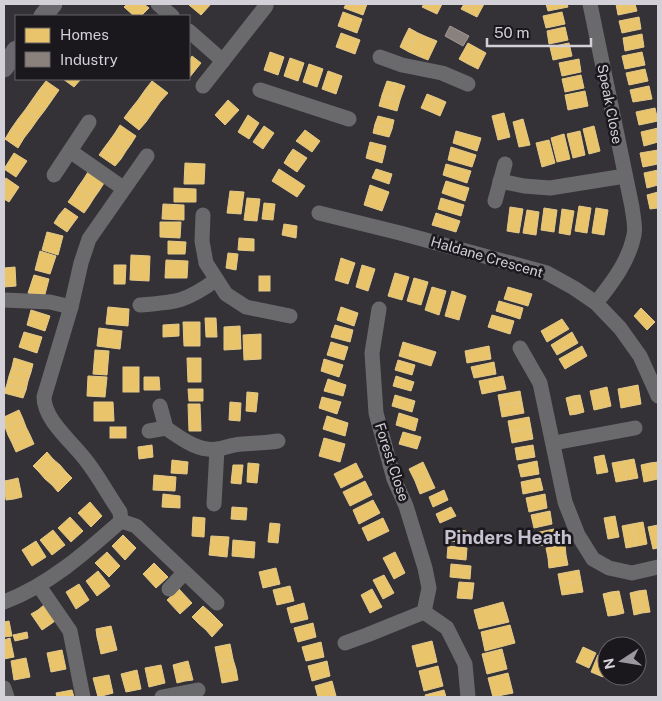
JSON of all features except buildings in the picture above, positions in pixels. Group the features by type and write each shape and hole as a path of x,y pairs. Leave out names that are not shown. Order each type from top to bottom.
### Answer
{"main road":[{"path":"44,15 53,4"},
{"path":"4,68 15,52"}],"street":[{"path":"158,4 171,15"},
{"name":"Speak Close","path":"590,4 632,208 634,234 626,260 614,281 596,304"},
{"path":"202,86 266,6"},
{"path":"190,32 223,61"},
{"path":"380,57 402,65 442,73 468,84"},
{"path":"260,90 349,119"},
{"path":"54,175 89,122"},
{"path":"70,151 124,188"},
{"path":"121,521 120,512 90,465 76,447 59,431 44,405 44,397 72,307 81,263 89,239 147,156"},
{"path":"495,201 505,164"},
{"path":"500,181 524,186 550,188 625,176"},
{"name":"Haldane Crescent","path":"319,213 547,273 574,288 596,304 620,328 640,356 658,396"},
{"path":"203,214 202,241 206,263 226,294 246,307 290,316"},
{"path":"140,305 174,302 194,295 216,280"},
{"path":"4,300 50,302 72,307"},
{"name":"Forest Close","path":"382,318 372,354 376,412 394,479 406,506 425,568 429,588 424,612"},
{"path":"520,348 540,383 565,502 578,535 593,559 609,568 632,573 658,568"},
{"path":"160,406 166,428 188,443 204,449 278,441"},
{"path":"149,431 166,428"},
{"path":"554,443 635,428"},
{"path":"214,504 208,485 217,449"},
{"path":"121,521 136,526 217,603"},
{"path":"4,602 39,586 76,560 121,521"},
{"path":"169,589 184,573"},
{"path":"39,586 70,631 84,697"},
{"path":"345,643 424,612 447,628 465,664 468,697"},
{"path":"4,688 7,697"},
{"path":"162,697 198,690"}],"district":[{"name":"Pinders Heath","path":"508,537"}]}
